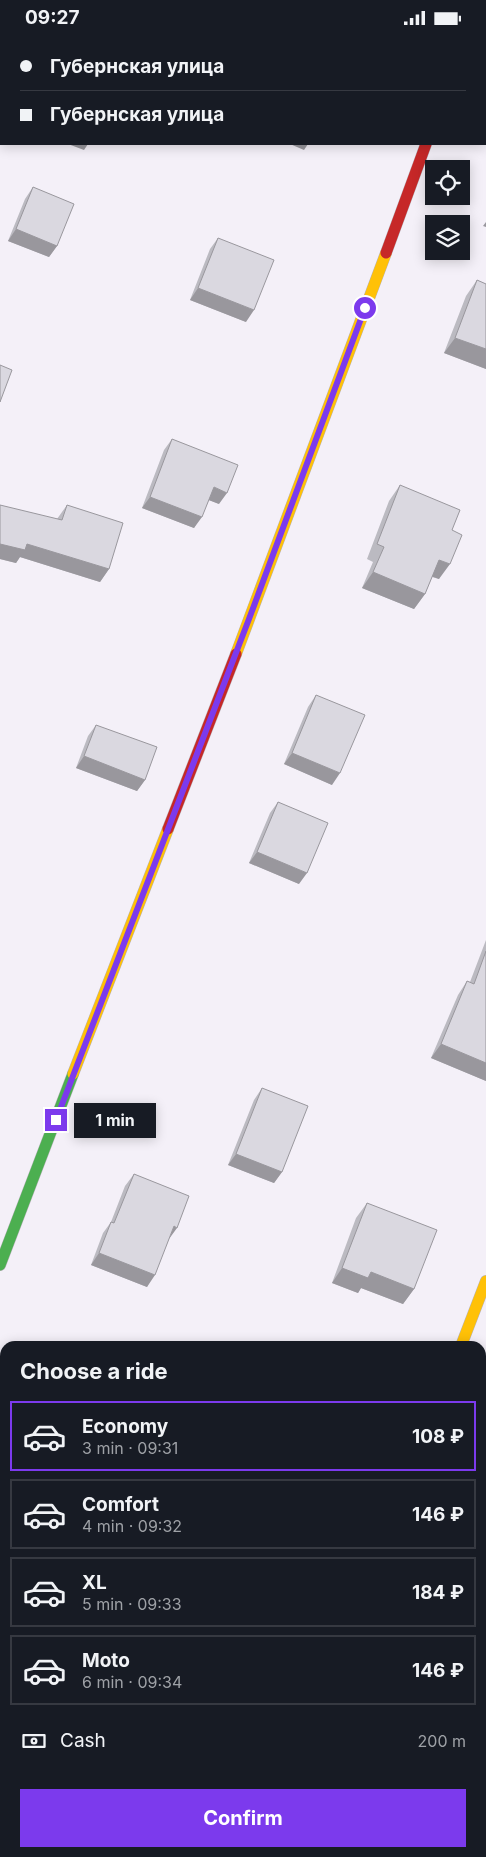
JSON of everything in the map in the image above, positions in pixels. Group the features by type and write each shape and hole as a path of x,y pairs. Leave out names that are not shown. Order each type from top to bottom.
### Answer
{"street":[{"path":"0,1265 249,619 426,145"},
{"path":"463,1341 486,1281"}],"building":[{"path":"33,187 74,204 57,246 16,229"},
{"path":"218,238 274,260 254,310 198,288"},
{"path":"477,280 486,284 486,349 455,338"},
{"path":"0,365 12,370 0,402"},
{"path":"172,439 238,465 227,493 214,487 202,517 150,497"},
{"path":"400,485 460,510 452,530 462,535 450,564 439,560 425,594 373,572 384,547 377,544"},
{"path":"0,505 62,520 67,505 123,523 109,569 27,544 25,550 0,544"},
{"path":"316,695 365,715 340,773 292,753"},
{"path":"96,725 157,747 145,780 84,756"},
{"path":"278,802 328,823 307,873 257,852"},
{"path":"486,951 486,1063 441,1044 467,981 474,984"},
{"path":"262,1088 308,1106 282,1172 236,1154"},
{"path":"134,1174 189,1196 177,1228 174,1226 155,1275 99,1253 111,1222 114,1223"},
{"path":"367,1203 437,1230 414,1289 371,1272 368,1278 342,1268"}],"traffic: fast":[{"path":"0,1265 73,1074"}],"traffic: slow":[{"path":"236,654 386,253"},
{"path":"73,1074 168,829"},
{"path":"463,1341 486,1281"}],"traffic: jam":[{"path":"386,253 426,145"},
{"path":"168,829 236,654"}],"route":[{"path":"56,1120 249,619 365,308"}]}
